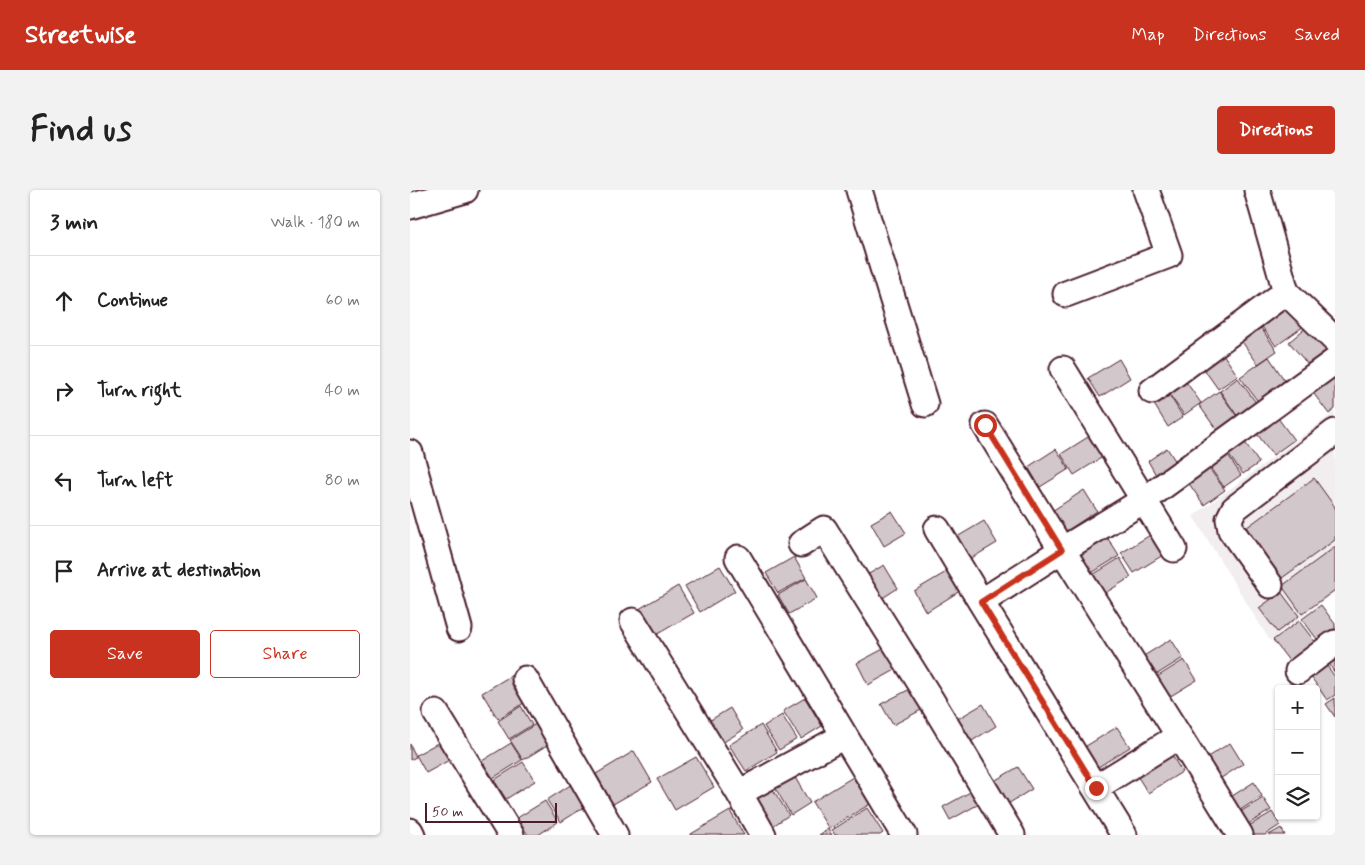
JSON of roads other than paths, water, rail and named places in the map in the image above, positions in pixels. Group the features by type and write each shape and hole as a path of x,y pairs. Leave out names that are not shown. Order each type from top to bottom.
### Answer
{"street":[{"path":"859,190 926,404"},
{"path":"1066,294 1169,255 1146,190"},
{"path":"1257,190 1286,292 1335,340"},
{"path":"410,206 461,191"},
{"path":"1152,391 1286,292"},
{"path":"981,602 1144,500 1335,361"},
{"path":"1064,369 1174,549"},
{"path":"985,425 1240,835"},
{"path":"1270,585 1231,530 1229,520 1234,509 1335,432"},
{"path":"410,454 459,628"},
{"path":"801,544 824,529 931,700 1012,835"},
{"path":"937,529 1124,835"},
{"path":"738,558 904,835"},
{"path":"633,621 763,835"},
{"path":"1298,671 1335,643"},
{"path":"525,678 615,835"},
{"path":"436,714 511,835"},
{"path":"739,793 844,736"},
{"path":"1096,788 1179,736"}]}
